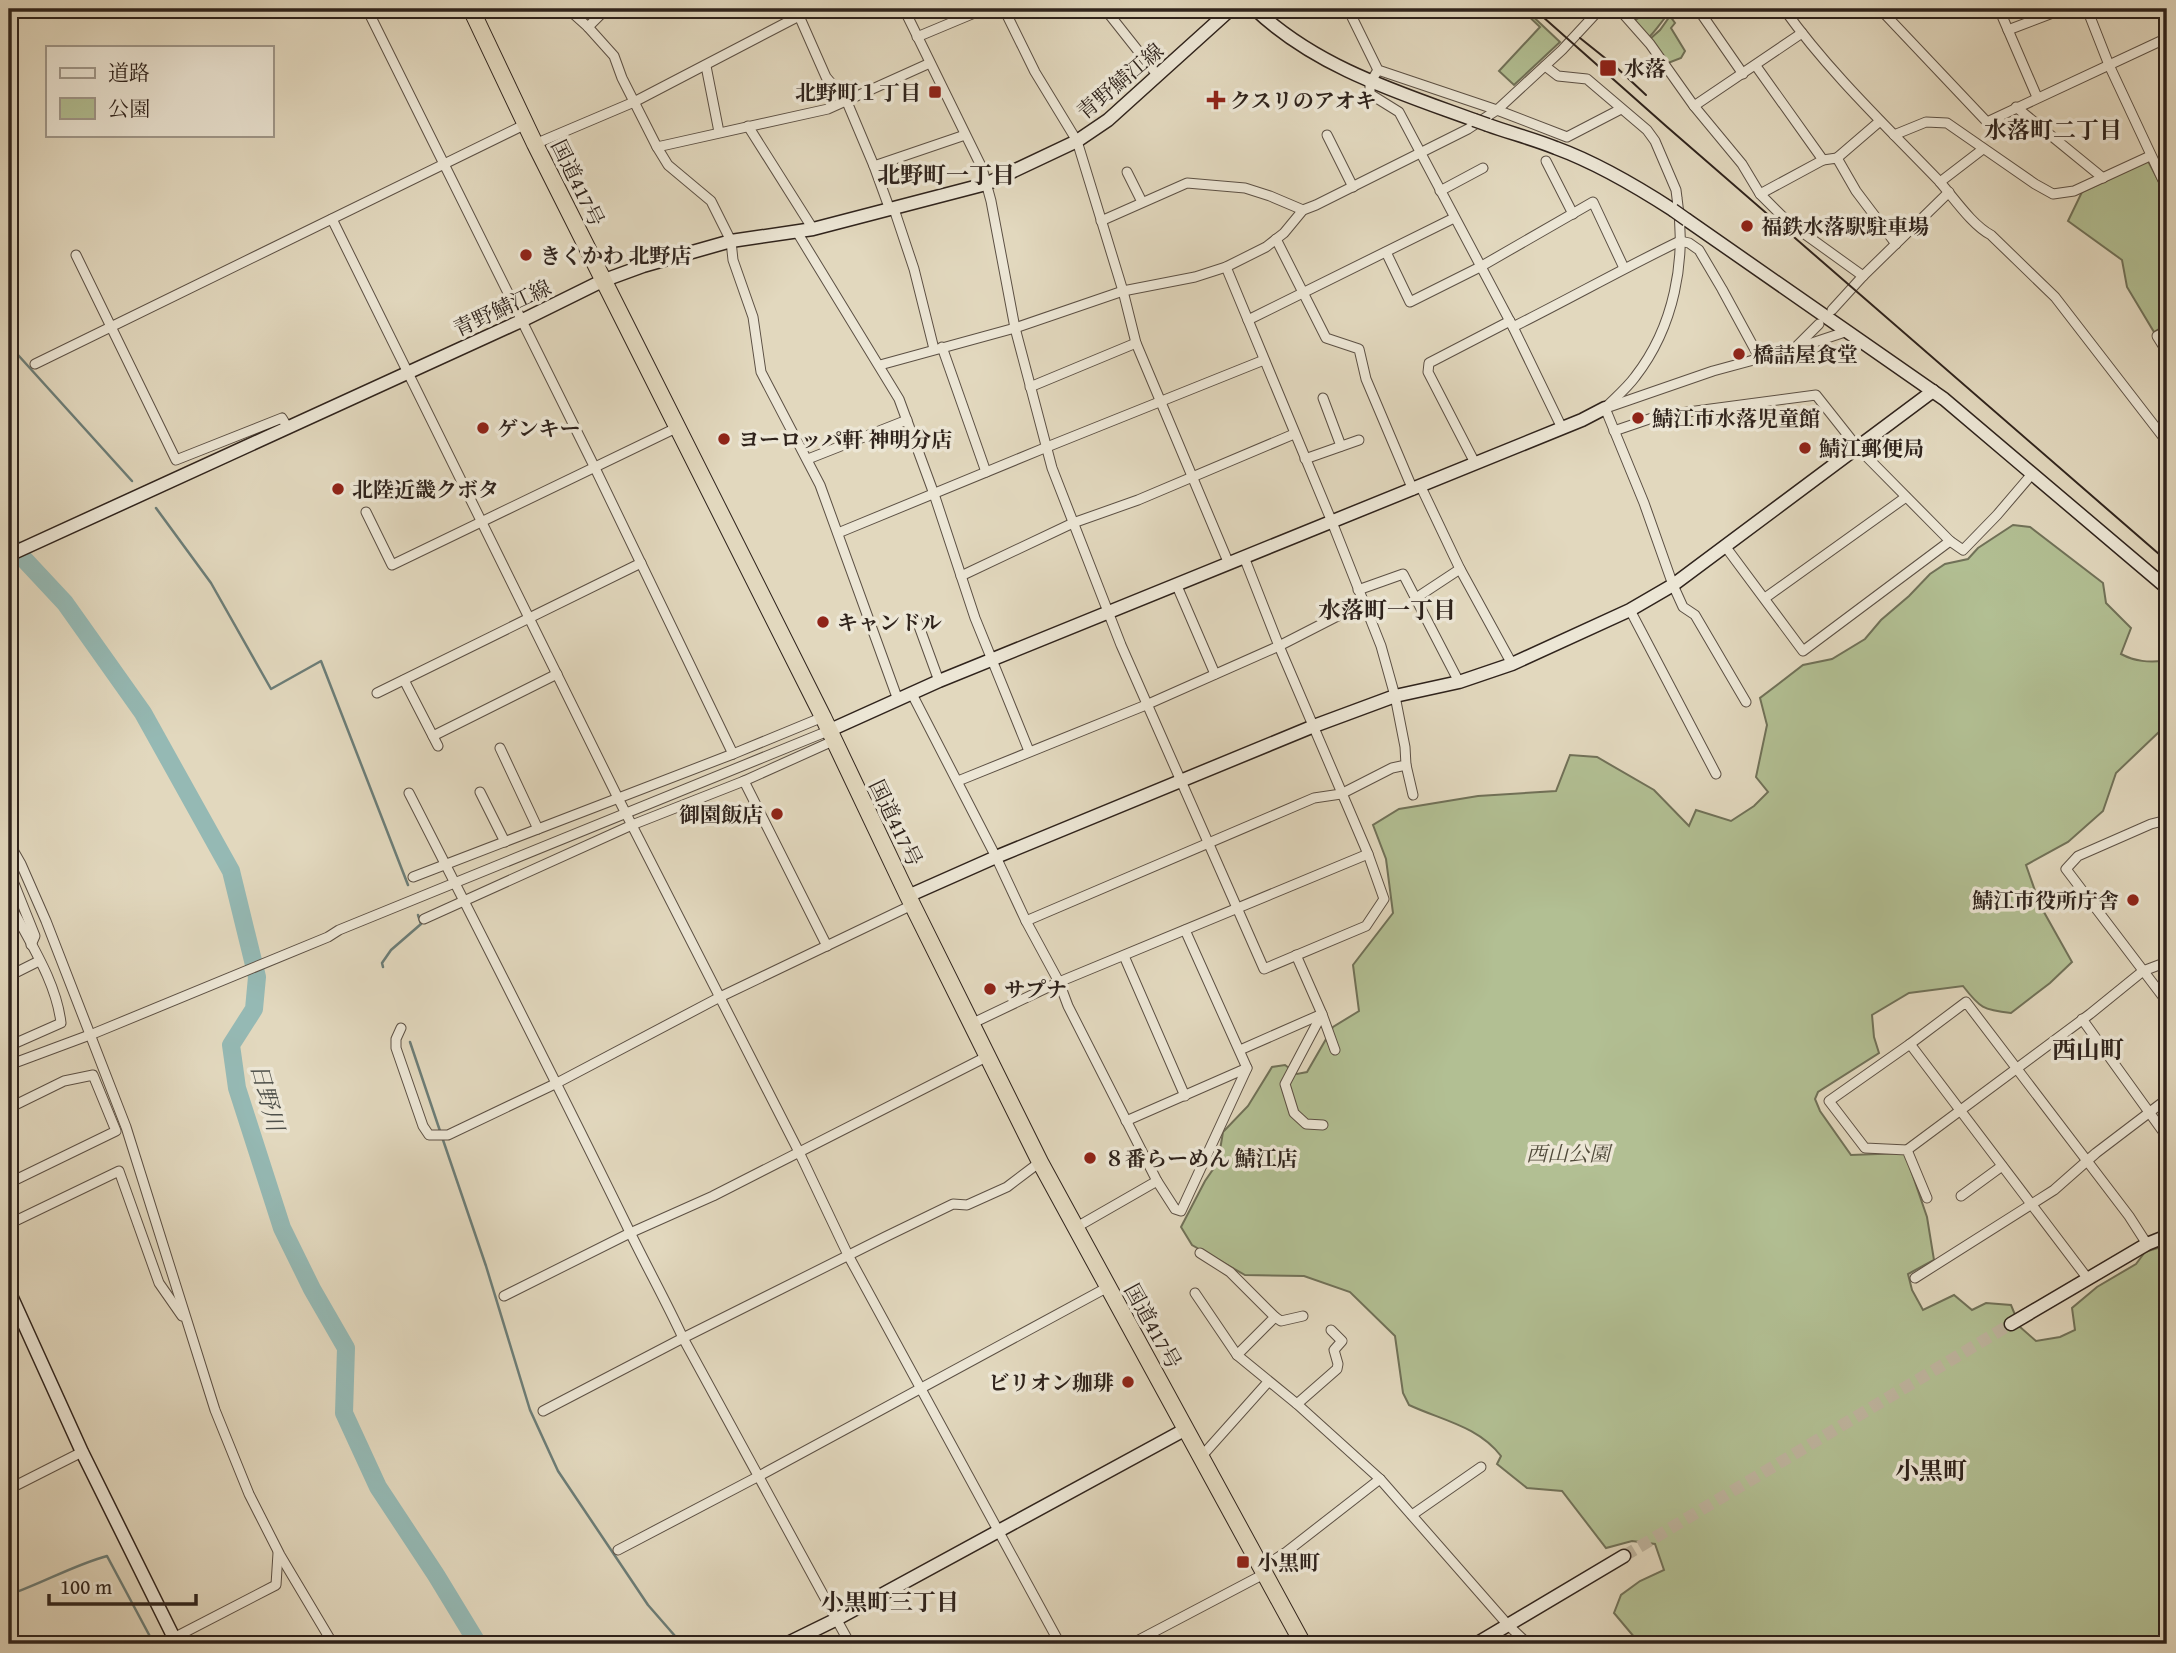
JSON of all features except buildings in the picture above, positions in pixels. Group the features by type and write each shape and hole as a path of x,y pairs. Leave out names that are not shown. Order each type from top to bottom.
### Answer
{"highway":[{"name":"国道417号","path":"471,9 602,281 828,730 1040,1162 1303,1644"}],"street":[{"path":"368,9 733,754"},
{"path":"568,9 614,57 634,102 668,165 711,201 731,242 733,260 753,317 761,372 808,459 838,533 898,700"},
{"path":"588,27 606,9"},
{"path":"904,9 982,168 1015,328 1052,468 1146,705 1264,968 1366,926 1384,899 1368,854 1244,557"},
{"path":"918,37 984,9"},
{"path":"1004,9 1035,72 1077,141 1123,290 1136,343 1229,564"},
{"path":"1105,9 1158,76"},
{"name":"青野鯖江線","path":"9,555 521,321 602,281 643,265 731,242 813,229 986,184 1077,141 1108,120 1231,9"},
{"path":"1255,9 1301,47 1370,83 1556,148 1624,180 1673,210 1933,391 2167,588"},
{"path":"1348,9 1378,70 1497,110 1567,138 1621,108"},
{"path":"880,365 1015,328 1123,290 1195,277 1226,267 1259,251 1276,239 1303,210 1468,128 1497,110 1600,9"},
{"path":"1619,9 1650,44 1694,106 1742,164 1760,194 1788,222 1863,276"},
{"path":"1698,9 1743,74"},
{"path":"1784,9 1801,33 1983,231 1991,235 2055,298 2167,442"},
{"path":"1880,9 1987,122 2167,38"},
{"path":"1999,9 2038,97"},
{"path":"2008,30 2063,9"},
{"path":"2087,9 2109,65 2167,189"},
{"path":"535,144 634,102 706,66 797,13 826,78 847,102 892,209 915,269 938,349 986,472"},
{"path":"1694,106 1801,33"},
{"path":"657,147 828,109 930,63"},
{"path":"1545,65 1558,76 1587,79 1647,130 1657,145 1676,190 1680,241 1679,272 1672,301 1657,342 1635,378 1605,408"},
{"path":"706,66 719,132"},
{"path":"1756,66 1823,160"},
{"path":"1378,70 1370,83 1370,94 1399,112 1511,324 1562,428"},
{"path":"2017,107 2103,178"},
{"path":"1760,194 1823,160 1838,158 1880,121"},
{"path":"1894,135 1926,122 1948,122 1983,149 2053,194 2074,191 2150,156"},
{"path":"35,363 526,124"},
{"path":"748,126 813,229"},
{"path":"874,166 965,135"},
{"path":"1327,135 1353,187"},
{"path":"1940,183 1983,149"},
{"path":"1838,158 1856,191 1896,244"},
{"path":"1545,160 1573,214"},
{"path":"1440,191 1483,168"},
{"path":"1127,172 1142,202"},
{"path":"1101,221 1187,183 1245,188 1303,210"},
{"path":"1832,310 1949,192"},
{"path":"1386,252 1410,302 1480,267 1592,202 1624,268"},
{"path":"1248,320 1454,218"},
{"path":"332,219 618,798 799,1152 848,1255 1060,1644"},
{"path":"797,232 899,399 991,659 1028,751"},
{"path":"1276,239 1326,338 1359,349 1366,379 1417,488 1511,664"},
{"path":"1475,464 1429,372 1429,363 1558,305 1624,268 1680,241 1699,250 1759,357"},
{"path":"76,255 176,460 282,418 288,428"},
{"path":"1226,267 1381,646 1395,696 1413,795"},
{"path":"1794,349 1819,324"},
{"path":"9,1065 328,937 339,930 828,730 991,659 1417,488 1583,420 1605,408 1848,331"},
{"path":"2167,331 2157,336 2167,352"},
{"path":"1030,387 1136,343"},
{"path":"838,533 1264,360"},
{"path":"401,1028 396,1048 423,1126 429,1135 448,1135 557,1083 996,857 1314,726 1395,696 1459,682 1511,664 1630,610 1673,585 1933,391"},
{"path":"1614,431 1658,416 1816,395 1858,448 1950,541 1963,550 2032,474"},
{"path":"1323,398 1341,446"},
{"path":"1605,408 1683,607 1695,615 1745,702"},
{"path":"808,459 907,420"},
{"path":"366,512 392,565 676,428"},
{"path":"961,576 1073,523 1138,500 1294,434"},
{"path":"1305,459 1360,440"},
{"path":"1765,598 1906,497"},
{"path":"1725,546 1803,651 1950,541"},
{"path":"377,693 641,563"},
{"path":"1416,598 1460,569"},
{"path":"1358,590 1403,574 1459,682"},
{"path":"1177,586 1215,674"},
{"path":"958,781 1146,705 1279,646 1363,603"},
{"path":"1630,610 1716,774"},
{"path":"916,618 939,681"},
{"path":"433,737 557,674"},
{"path":"404,680 438,746"},
{"path":"912,694 1157,1181 1175,1209 1181,1211 1247,1068 1185,930"},
{"path":"413,877 733,754 828,730"},
{"path":"424,919 632,825 744,781 828,730"},
{"path":"500,748 538,829"},
{"path":"1026,921 1314,798 1341,794 1392,768 1406,765"},
{"path":"744,781 827,946"},
{"path":"480,792 505,842"},
{"path":"409,793 683,1338 850,1644"},
{"path":"2167,820 2151,824 2084,853 2066,869 2167,1002"},
{"path":"9,843 21,864 92,1033 157,1222 215,1410 248,1494 278,1552 333,1644"},
{"path":"971,1024 1059,982 1368,854"},
{"path":"9,871 35,936 30,945"},
{"path":"9,902 59,1005 61,1023 9,1046"},
{"path":"1296,955 1335,1051"},
{"path":"1124,956 1185,1096"},
{"path":"9,976 39,961"},
{"path":"2147,1244 2088,1161 2016,1068 1966,1002 1829,1101 1865,1148 1907,1150 1960,1111 2016,1068 2082,1019 2143,971 2167,962"},
{"path":"1240,1050 1322,1014"},
{"path":"1322,1014 1285,1084 1294,1114 1306,1124 1324,1125"},
{"path":"2082,1019 2167,1137"},
{"path":"1910,1044 2088,1279"},
{"path":"504,1296 630,1233 713,1196 988,1056"},
{"path":"1126,1121 1247,1068"},
{"path":"9,1108 64,1081 93,1075 116,1132 9,1184"},
{"path":"1915,1278 2060,1185 2167,1099"},
{"path":"1907,1150 1927,1198"},
{"path":"542,1411 953,1204 967,1205 1007,1186 1040,1162"},
{"path":"1961,1196 2002,1166"},
{"path":"9,1224 119,1171 159,1283 187,1323"},
{"path":"1075,1228 1157,1181"},
{"path":"2011,1324 2147,1244 2167,1236"},
{"path":"1200,1253 1230,1272 1281,1321 1303,1316"},
{"path":"618,1550 1108,1287"},
{"path":"9,1291 171,1642 276,1585 278,1552"},
{"path":"1195,1293 1237,1355 1297,1404 1380,1479 1508,1625 1528,1644"},
{"path":"1237,1355 1275,1317"},
{"path":"1297,1404 1337,1369 1334,1350 1342,1340 1331,1329"},
{"path":"1200,1457 1268,1382"},
{"path":"786,1644 837,1619 1186,1429"},
{"path":"9,1489 82,1452"},
{"path":"1412,1515 1481,1467"},
{"path":"1131,1644 1262,1571 1380,1479"},
{"path":"1476,1644 1624,1556"}],"green space":[{"path":"1521,9 1525,9 1560,42 1514,85 1499,71 1540,27"},
{"path":"1644,9 1674,9 1648,38 1634,21 1647,12"},
{"path":"1670,16 1675,23 1671,28 1685,51 1681,58 1668,63 1650,39"},
{"path":"2148,161 2167,197 2167,324 2154,332 2127,287 2122,260 2068,221 2082,192"},
{"name":"西山公園","path":"2013,525 2030,527 2103,583 2106,603 2131,628 2121,654 2147,661 2164,661 2167,656 2167,722 2116,773 2103,811 2068,842 2026,865 2040,905 2072,962 2011,1013 1983,1007 1963,986 1909,993 1872,1015 1879,1053 1818,1092 1815,1099 1820,1111 1851,1155 1905,1153 1927,1217 1934,1260 1908,1274 1912,1290 1923,1310 1954,1295 1972,1310 1986,1303 2011,1305 2020,1327 2036,1341 2060,1337 2075,1330 2072,1308 2097,1287 2136,1264 2145,1252 2167,1245 2167,1644 1640,1644 1614,1613 1621,1595 1640,1581 1664,1570 1655,1544 1632,1541 1606,1548 1562,1491 1527,1488 1497,1464 1501,1456 1481,1437 1409,1405 1403,1393 1395,1336 1350,1292 1304,1276 1245,1275 1192,1245 1181,1227 1218,1162 1223,1132 1248,1106 1272,1067 1285,1065 1297,1074 1307,1072 1333,1027 1359,1011 1353,965 1393,913 1386,859 1373,825 1399,809 1478,796 1556,791 1570,755 1597,757 1654,790 1689,826 1696,810 1731,821 1754,806 1768,792 1756,777 1767,725 1760,698 1803,665 1832,659 1865,639 1881,620 1930,574 1945,564 1968,559 1978,548"}],"waterway":[{"path":"9,345 132,481"},
{"path":"156,508 211,583 271,689 321,661 408,885"},
{"name":"日野川","path":"9,543 65,603 143,713 231,871 257,977 254,1009 231,1045 237,1088 282,1228 312,1289 346,1348 344,1413 378,1487 478,1644"},
{"path":"383,967 382,963 391,950 421,924 418,915"},
{"path":"410,1042 440,1131"},
{"path":"442,1137 486,1266 530,1410 558,1471 648,1605 682,1644"},
{"path":"9,1591 11,1594 107,1556 154,1644"}],"tunnel":[{"path":"1624,1556 2011,1324"}],"tram line":[{"path":"1534,9 2167,561"},
{"path":"1580,38 1646,95"}],"place":[{"name":"水落","path":"1608,68"},
{"name":"北野町１丁目","path":"935,92"},
{"name":"クスリのアオキ","path":"1216,100"},
{"name":"福鉄水落駅駐車場","path":"1747,226"},
{"name":"きくかわ 北野店","path":"526,255"},
{"name":"橋詰屋食堂","path":"1739,354"},
{"name":"鯖江市水落児童館","path":"1638,418"},
{"name":"ゲンキー","path":"483,428"},
{"name":"ヨーロッパ軒 神明分店","path":"724,439"},
{"name":"鯖江郵便局","path":"1805,448"},
{"name":"北陸近畿クボタ","path":"338,489"},
{"name":"キャンドル","path":"823,622"},
{"name":"御園飯店","path":"777,814"},
{"name":"鯖江市役所庁舎","path":"2133,900"},
{"name":"サプナ","path":"990,989"},
{"name":"８番らーめん 鯖江店","path":"1090,1158"},
{"name":"ビリオン珈琲","path":"1128,1382"},
{"name":"小黒町","path":"1243,1562"}],"district":[{"name":"水落町二丁目","path":"2053,129"},
{"name":"北野町一丁目","path":"946,174"},
{"name":"水落町一丁目","path":"1387,609"},
{"name":"西山町","path":"2088,1049"},
{"name":"小黒町","path":"1931,1470"},
{"name":"小黒町三丁目","path":"890,1601"}]}
